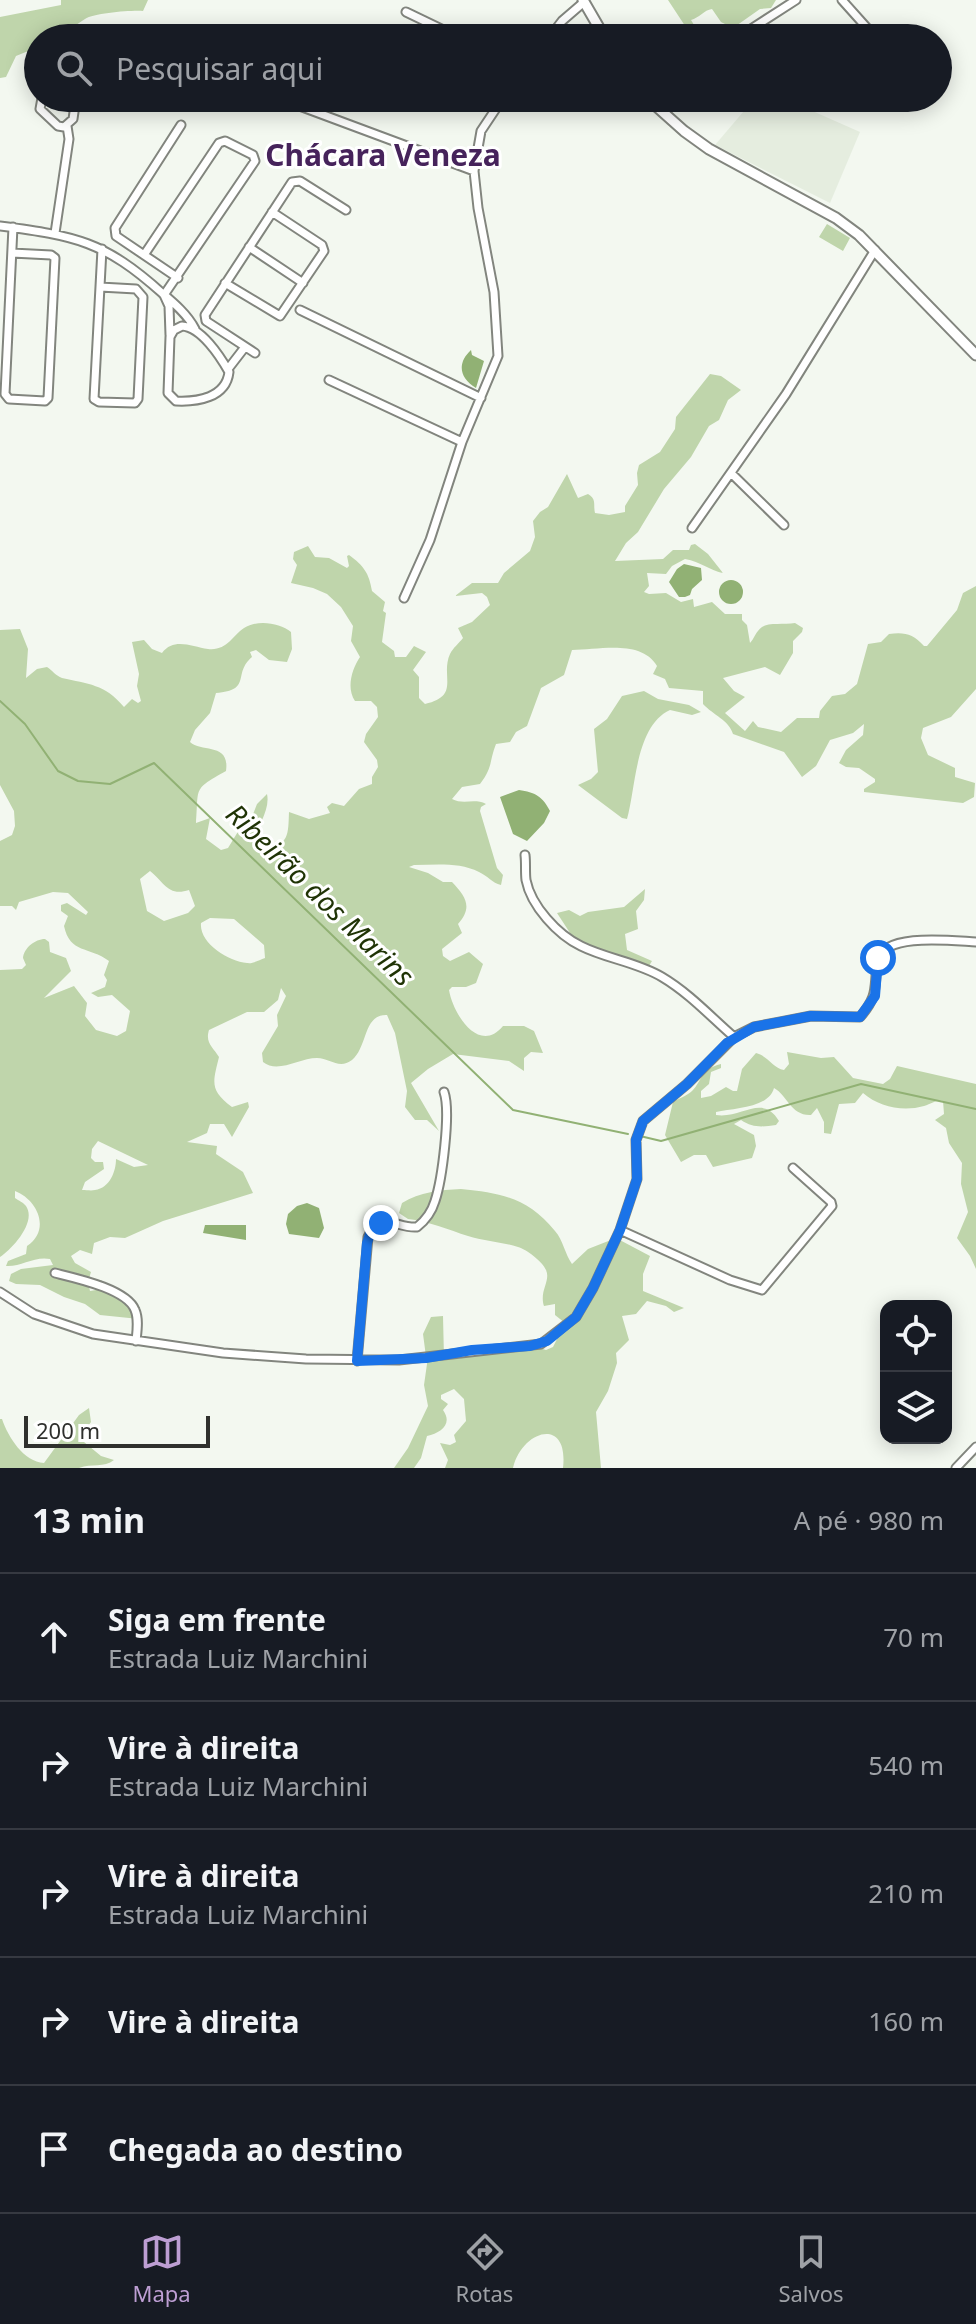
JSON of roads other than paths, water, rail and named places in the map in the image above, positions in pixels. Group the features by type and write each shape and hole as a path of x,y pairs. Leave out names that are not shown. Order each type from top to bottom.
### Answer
{"main road":[{"path":"584,1 597,24"},
{"path":"663,112 709,149 836,218 875,250 976,355"}],"street":[{"path":"759,24 796,0"},
{"path":"842,0 863,24"},
{"path":"560,24 584,1"},
{"path":"406,12 431,24"},
{"path":"43,112 58,126 67,126"},
{"path":"55,233 69,139 67,126 74,112"},
{"path":"316,112 474,171"},
{"path":"404,598 430,540 462,442 498,356 494,292 474,171 481,131 494,112"},
{"path":"178,278 116,236 116,225 181,125"},
{"path":"144,255 219,143 225,141 253,155 255,161 164,295"},
{"path":"255,353 204,318 225,283 292,182 296,180 346,210"},
{"path":"225,283 279,316 303,283 324,248 272,212"},
{"path":"0,226 55,233 102,249 143,274 170,298 228,369"},
{"path":"12,253 53,255 55,258 48,398 45,401 9,399 5,394 13,227"},
{"path":"249,247 303,283"},
{"path":"100,287 136,289 143,297 138,399 135,403 99,402 94,399 102,249"},
{"path":"692,528 786,394 875,250"},
{"path":"164,295 169,306 168,393 174,400 200,402 210,397 228,379 228,369 245,347"},
{"path":"300,310 481,398"},
{"path":"170,337 174,330 182,326 195,329"},
{"path":"329,380 462,442"},
{"path":"732,474 784,525"},
{"path":"525,855 526,881 532,896 562,934 581,946 645,968 664,978 734,1037"},
{"path":"0,1292 48,1320 93,1334 223,1353 357,1361 426,1358 472,1350 530,1346 547,1341 576,1317 620,1230 637,1179 636,1140 643,1121 687,1084 734,1037 754,1027 811,1016 860,1017 875,996 878,958 882,951 892,945 926,940 976,942"},
{"path":"357,1361 368,1237 374,1227 381,1223 394,1222 409,1228 417,1227 430,1213 441,1165 447,1103 444,1092"},
{"path":"620,1230 730,1280 762,1290 832,1206 793,1168"},
{"path":"55,1273 108,1289 132,1304 137,1317 136,1341"},
{"path":"956,1468 976,1447"}],"waterway":[{"name":"Ribeirão dos Marins","path":"0,701 25,724 58,771 78,781 110,784 154,763 513,1110 628,1134"},
{"name":"Ribeirão dos Marins","path":"640,1136 661,1141 861,1084 976,1109"}],"district":[{"name":"Chácara Veneza","path":"383,156"}]}
